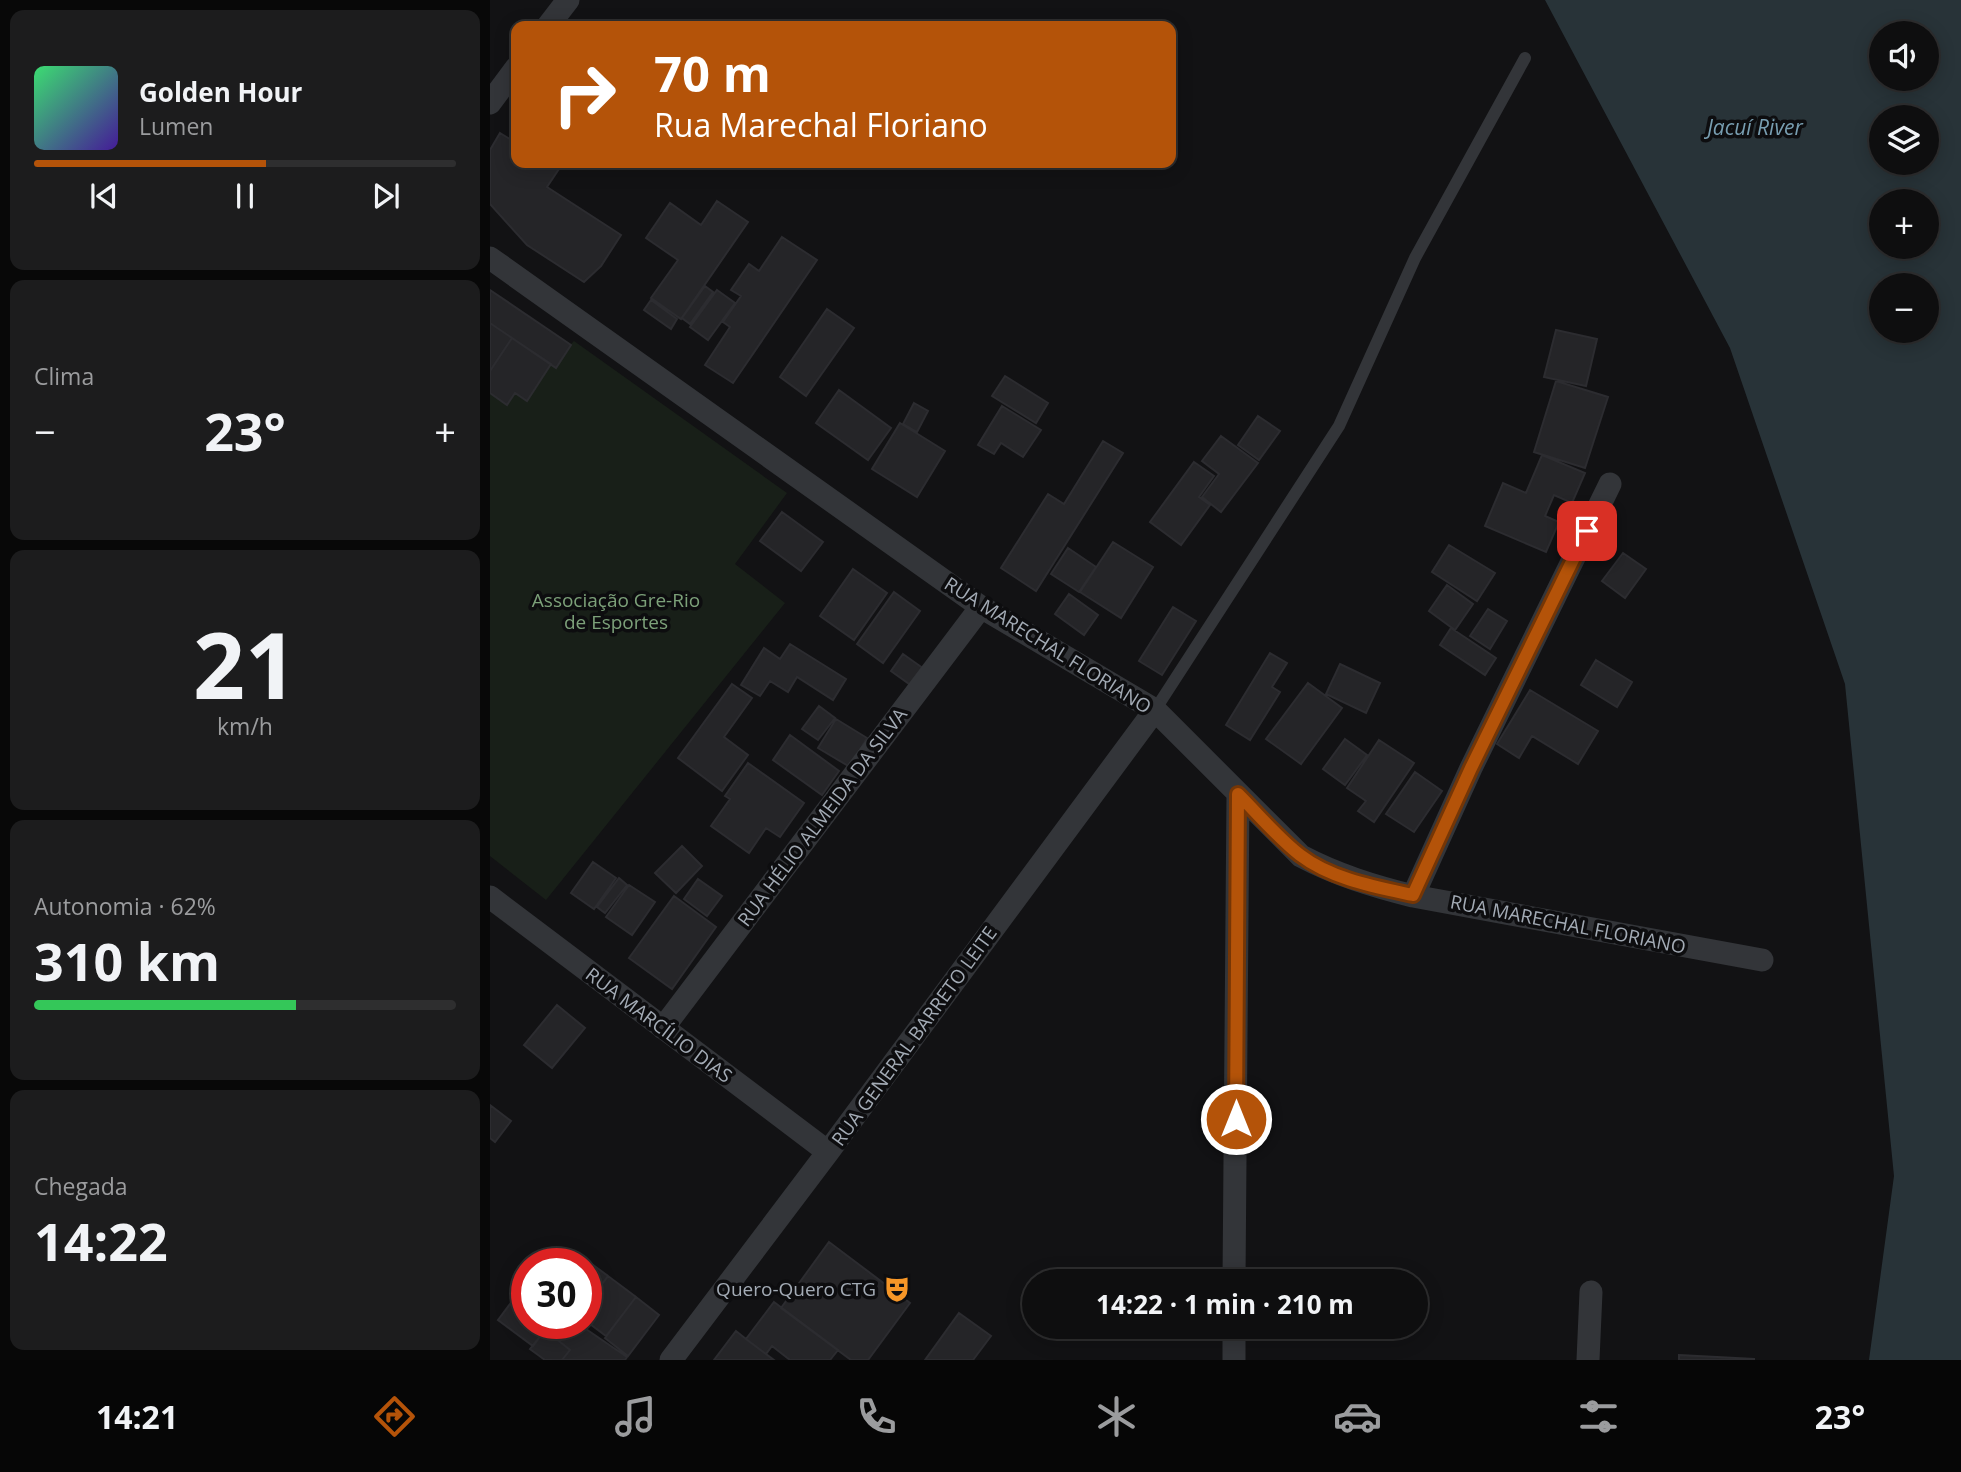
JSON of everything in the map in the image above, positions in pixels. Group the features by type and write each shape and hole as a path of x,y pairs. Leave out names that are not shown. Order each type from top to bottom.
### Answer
{"street":[{"path":"552,21 568,0"},
{"path":"490,103 511,75"},
{"name":"RUA MARECHAL FLORIANO","path":"490,258 981,607 1155,710 1301,856 1330,871 1369,885 1413,895 1762,960"},
{"path":"1413,895 1471,768 1610,484"},
{"name":"RUA HÉLIO ALMEIDA DA SILVA","path":"663,1028 981,607"},
{"name":"RUA GENERAL BARRETO LEITE","path":"671,1360 1155,710"},
{"path":"1234,1269 1238,794"},
{"name":"RUA MARCÍLIO DIAS","path":"490,897 828,1152"},
{"path":"1588,1360 1591,1292"},
{"path":"1234,1339 1234,1360"}],"lane":[{"path":"1155,710 1339,426 1415,258 1525,58"}],"green space":[{"name":"Associação Gre-Rio de Esportes","path":"490,290 571,344 574,341 787,493 735,564 785,603 546,900 490,856"}],"water":[{"name":"Jacuí River","path":"1545,0 1961,0 1961,1360 1869,1360 1894,1176 1845,684 1730,348"}],"building":[{"path":"500,133 511,140 511,168 560,168 547,187 621,235 601,266 584,282 527,245 490,204 490,150"},
{"path":"717,201 748,222 681,319 651,298 678,260 646,238 670,203 701,225"},
{"path":"782,237 817,260 733,383 705,365 730,327 723,322 741,296 731,290 749,264 759,271"},
{"path":"705,286 713,292 690,324 682,318"},
{"path":"490,290 571,345 556,368 490,323"},
{"path":"717,290 735,303 708,340 690,327"},
{"path":"651,300 677,319 671,329 644,310"},
{"path":"827,309 854,328 806,396 780,377"},
{"path":"490,323 512,338 490,371"},
{"path":"1556,330 1597,339 1586,386 1544,377"},
{"path":"512,338 551,364 527,401 515,393 507,405 490,393 490,371"},
{"path":"1005,376 1048,403 1036,423 992,396"},
{"path":"1556,381 1608,397 1585,468 1534,452"},
{"path":"839,390 891,428 868,460 816,423"},
{"path":"914,403 928,411 917,432 903,424"},
{"path":"1002,406 1041,430 1023,457 1001,443 994,454 978,445"},
{"path":"1258,416 1280,431 1259,460 1238,445"},
{"path":"900,423 945,451 917,497 872,469"},
{"path":"1221,436 1258,463 1221,512 1202,497 1219,474 1202,461"},
{"path":"1103,441 1123,453 1036,591 1001,568 1048,494 1064,504"},
{"path":"1542,455 1585,473 1572,503 1554,495 1545,516 1559,522 1546,552 1485,526 1503,483 1526,493"},
{"path":"1194,462 1214,476 1199,497 1210,505 1181,545 1150,522"},
{"path":"782,512 823,542 801,571 760,541"},
{"path":"1113,542 1153,567 1121,618 1080,592"},
{"path":"1449,545 1495,573 1477,601 1432,572"},
{"path":"1068,548 1096,567 1079,592 1051,574"},
{"path":"1623,553 1646,569 1625,598 1602,581"},
{"path":"853,569 887,593 854,640 820,616"},
{"path":"1447,585 1473,604 1455,630 1429,611"},
{"path":"894,592 920,611 883,663 857,644"},
{"path":"1069,594 1098,615 1084,635 1055,614"},
{"path":"1173,607 1196,621 1162,675 1139,661"},
{"path":"1488,609 1507,621 1490,649 1470,636"},
{"path":"1451,628 1496,658 1485,675 1440,645"},
{"path":"790,644 846,679 833,700 797,677 788,692 770,681 760,696 741,685 764,648 780,659"},
{"path":"1270,653 1287,663 1272,687 1280,692 1250,740 1226,725"},
{"path":"903,654 924,669 912,686 891,671"},
{"path":"1596,660 1632,682 1617,707 1581,685"},
{"path":"1340,664 1380,683 1366,713 1326,694"},
{"path":"1308,683 1342,708 1301,764 1266,739"},
{"path":"732,684 752,698 724,737 748,755 722,791 678,758"},
{"path":"1530,690 1598,731 1578,764 1532,736 1519,758 1497,744"},
{"path":"819,706 835,718 818,740 802,729"},
{"path":"836,719 867,738 850,767 818,748"},
{"path":"790,735 839,771 822,795 773,760"},
{"path":"1345,739 1367,755 1345,785 1323,769"},
{"path":"1379,740 1414,763 1374,822 1358,811 1366,801 1347,788"},
{"path":"748,763 804,803 780,837 766,828 749,853 711,826 730,799 725,796"},
{"path":"1415,772 1442,791 1414,832 1386,814"},
{"path":"682,846 702,866 676,893 655,873"},
{"path":"593,862 616,878 594,909 571,893"},
{"path":"619,878 627,885 605,913 597,907"},
{"path":"698,879 722,896 707,916 684,899"},
{"path":"629,885 655,902 632,935 606,917"},
{"path":"674,896 716,927 672,989 629,958"},
{"path":"557,1005 585,1028 552,1068 524,1045"},
{"path":"490,1105 511,1121 495,1142 490,1138"},
{"path":"829,1242 910,1303 868,1360 851,1360 781,1308"},
{"path":"602,1272 608,1276 602,1284"},
{"path":"608,1276 636,1297 606,1336 602,1333 602,1284"},
{"path":"636,1297 659,1315 628,1356 605,1338"},
{"path":"774,1302 838,1350 830,1360 790,1360 772,1346 766,1354 746,1339"},
{"path":"510,1304 511,1305 511,1330 498,1320"},
{"path":"959,1313 991,1336 973,1360 925,1360"},
{"path":"736,1331 746,1339 774,1360 714,1360"},
{"path":"524,1339 538,1339 533,1346"},
{"path":"538,1339 556,1339 570,1350 562,1360 545,1360 530,1349"},
{"path":"556,1339 601,1339 627,1357 625,1360 562,1360 570,1350"},
{"path":"1679,1355 1754,1359 1754,1360 1679,1360"}],"place":[{"name":"Quero-Quero CTG","path":"897,1289"}],"route":[{"path":"1236,1119 1238,794 1301,856 1330,871 1369,885 1413,895 1471,768 1587,531"}]}
